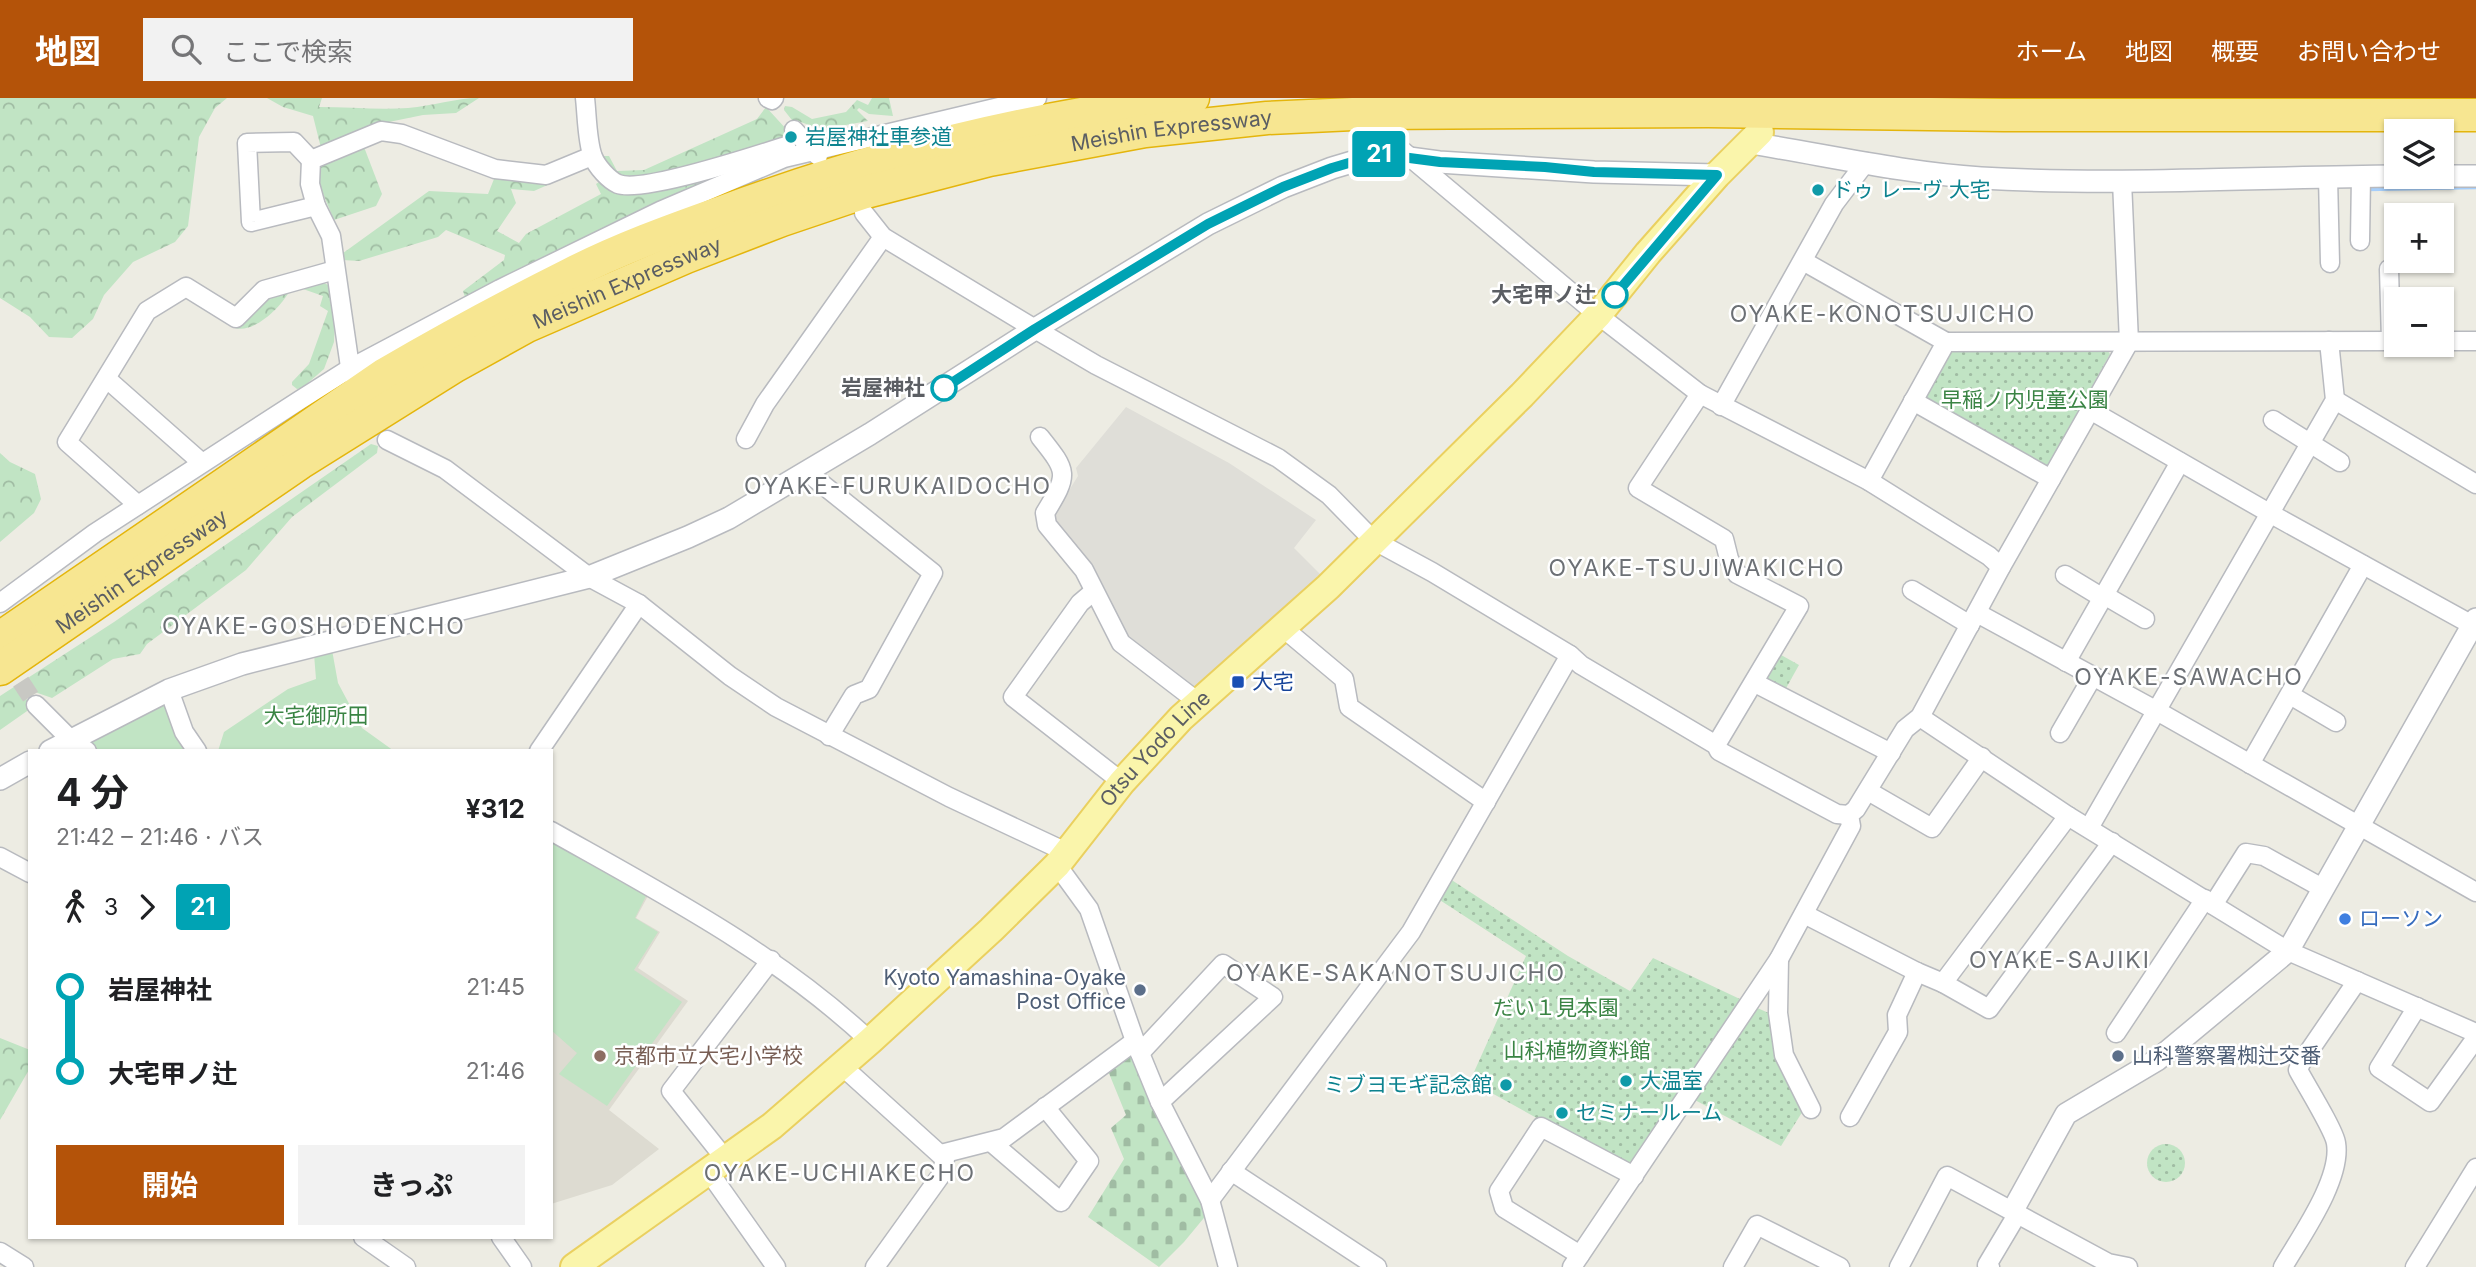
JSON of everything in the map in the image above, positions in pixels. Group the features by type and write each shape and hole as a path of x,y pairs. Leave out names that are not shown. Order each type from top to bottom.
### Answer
{"highway":[{"name":"Meishin Expressway","path":"0,638 385,374 430,347 572,273 672,230 771,193 876,161 979,135 1074,116 1193,98"},
{"name":"Meishin Expressway","path":"0,669 300,463 455,366 527,326 686,257 782,220 862,193 989,160 1145,131 1267,118 1374,113 1707,111 2004,115 2476,115"}],"main road":[{"name":"Otsu Yodo Line","path":"574,1267 772,1126 991,930 1062,859 1122,782 1198,702 1328,587 1522,395 1598,315 1648,253 1717,175 1755,137"}],"street":[{"path":"585,98 593,156 602,171 618,184 636,186 807,145 1037,98"},
{"path":"768,98 774,98"},
{"path":"311,160 381,131 402,134 495,169 546,174 593,156"},
{"path":"1380,132 1598,315 1700,394 1869,481 1989,556 2001,567"},
{"path":"1755,137 1866,162 1980,177 2122,181 2384,176"},
{"path":"316,205 251,222 247,143 294,142 311,160 310,184 316,205 331,236 350,372"},
{"path":"0,603 201,462 350,372 500,289 660,211 785,158 807,145"},
{"path":"59,749 78,745 169,690 242,664 589,577 667,547 719,523 870,435 1035,329 1208,224 1283,187 1332,168 1379,154 1594,172 1717,175"},
{"path":"1720,406 1834,204 1866,162"},
{"path":"2360,241 2361,176"},
{"path":"2454,176 2476,176"},
{"path":"2328,177 2330,263"},
{"path":"864,213 883,237 1035,329 1096,365 1278,458 1329,495 1373,540 1432,572 1570,655 1581,665 1716,745 1719,751 1837,814 1849,815 1868,791 1905,729 1920,717 2001,567 2129,342 2122,181"},
{"path":"746,439 765,404 883,237"},
{"path":"1803,261 1946,342 2384,341"},
{"path":"138,505 67,442 147,311 186,287 236,318 264,290 335,270"},
{"path":"2089,828 2335,400 2329,341"},
{"path":"2454,341 2476,341"},
{"path":"1869,481 1946,342"},
{"path":"107,379 201,462"},
{"path":"1700,394 1638,488 1724,539 1729,559 1737,574 1799,606 1716,745"},
{"path":"2335,400 2476,484"},
{"path":"1913,401 2051,479"},
{"path":"1990,1267 1987,1265 2066,1114 2157,1060 2288,951 2475,624 2270,514 2090,410"},
{"path":"2273,420 2340,462"},
{"path":"1040,437 1061,463 1062,485 1045,513 1047,525 1084,570 1121,643 1198,702"},
{"path":"387,440 445,469 589,577 639,604 741,684 776,707 1062,859 1089,909 1137,1047 1160,1102 1210,1200 1228,1267"},
{"path":"2066,662 2180,462"},
{"path":"807,472 933,573 869,689 855,695 829,736"},
{"path":"2250,764 2363,565"},
{"path":"2065,575 2145,619"},
{"path":"1912,590 2093,676 2474,886"},
{"path":"1093,592 1080,603 1013,697 1122,782"},
{"path":"540,749 639,604"},
{"path":"1282,627 1344,679 1349,707 1486,802"},
{"path":"1210,1200 1410,932 1570,655"},
{"path":"2060,733 2093,676"},
{"path":"1755,683 1891,753"},
{"path":"169,690 184,732 197,749"},
{"path":"2290,695 2336,722"},
{"path":"36,705 78,745"},
{"path":"1920,717 2068,816 2288,951 2417,1007 2476,1035 2430,1102 2379,1068 2417,1007"},
{"path":"1868,791 1932,828 1982,757"},
{"path":"0,779 28,763"},
{"path":"1634,1176 1541,1126 1499,1191 1504,1208 1578,1263 1779,960 1851,826 1849,815"},
{"path":"1943,982 2068,816"},
{"path":"553,832 702,915 771,960 841,1013 870,1041"},
{"path":"1804,914 1917,972 1943,982 1989,1009 2112,842"},
{"path":"2116,1033 2246,853 2264,856 2324,889"},
{"path":"0,857 28,872"},
{"path":"771,960 671,1091 776,1267"},
{"path":"1779,960 1778,1013 1784,1055 1811,1108"},
{"path":"941,1154 1004,1138 1045,1107 1137,1047 1223,964 1273,997 1160,1102"},
{"path":"1850,1117 1898,1032 1896,1015 1917,972"},
{"path":"2283,1267 2324,1198 2336,1161 2336,1141 2298,1070 2357,981"},
{"path":"842,1066 946,1159 941,1175 875,1267"},
{"path":"991,1142 1061,1202 1089,1161 1045,1107"},
{"path":"2415,1267 2476,1168"},
{"path":"1231,1171 1377,1267"},
{"path":"1899,1267 1947,1176 2108,1263 2128,1267"},
{"path":"1733,1267 1757,1225 1840,1267"},
{"path":"366,1239 406,1267"},
{"path":"502,1239 522,1267"}],"shaded area":[{"path":"1126,407 1229,463 1316,520 1294,548 1323,577 1197,687 1191,687 1127,638 1092,572 1055,519 1055,513 1078,476 1076,468"},
{"name":"京都市立大宅小学校","path":"553,840 649,894 636,918 660,932 638,968 688,1001 609,1110 659,1149 612,1185 553,1203"}],"green space":[{"path":"0,98 227,98 215,108 199,137 188,226 175,242 133,262 104,295 93,319 72,338 49,337 30,317 0,298"},
{"path":"267,98 322,98 319,107 386,109 479,98 456,113 423,115 384,123 321,148 313,116 283,107"},
{"path":"872,98 889,98 893,116 869,114 859,108 857,110 868,121 817,128 798,121 795,124 784,110 785,106 792,107 812,119 846,112 857,100 868,105"},
{"path":"766,107 788,131 787,136 647,176 617,176 602,160 604,156 609,156 617,171 644,170 757,119"},
{"path":"364,147 382,194 376,206 334,220 316,177 321,161"},
{"path":"721,173 722,178 465,297 463,291 504,260 505,255 446,230 438,237 359,261 342,260 339,256 429,191 488,194 496,174 552,183 534,191 511,189 516,203 497,231 519,243 526,234 601,194 596,184 602,180"},
{"path":"314,278 330,286 335,321 334,342 324,369 302,388 297,389 292,382 309,364 328,311 320,306 323,296 303,289 304,283"},
{"path":"290,290 281,304 259,323 242,329 235,328 234,324 265,292"},
{"name":"早稲ノ内児童公園","path":"2105,347 2110,354 2049,464 2037,467 1923,403 1946,349"},
{"path":"371,444 378,446 377,453 292,517 246,570 147,644 140,654 113,659 52,698 32,691 25,695 30,709 0,730 0,696 114,622"},
{"path":"0,453 10,462 35,474 41,499 34,513 0,542"},
{"name":"大宅御所田","path":"332,650 338,683 362,728 391,749 219,749 224,732 288,689 316,679 314,654"},
{"path":"1776,652 1799,665 1785,690 1766,680 1764,673"},
{"path":"167,700 187,749 90,749 80,741"},
{"name":"京都市立大宅小学校","path":"553,843 646,896 635,918 658,932 634,970 682,1002 607,1106 559,1074 577,1053 553,1032"},
{"name":"山科植物資料館","path":"1444,875 1568,956 1630,991 1653,958 1742,1000 1629,1169 1470,1081 1526,956 1432,895"},
{"path":"1755,1007 1771,1014 1806,1106 1781,1146 1693,1099"},
{"path":"0,1038 28,1049 28,1071 0,1120"},
{"path":"1135,1053 1208,1213 1159,1267 1088,1217 1124,1159 1111,1128 1126,1115 1106,1066"},
{"path":"2166,1144 2179,1150 2185,1163 2179,1176 2166,1182 2153,1176 2147,1163 2153,1150"}],"waterway":[{"path":"2367,189 2476,187"}],"tunnel":[{"path":"6,659 36,705"}],"bus line":[{"name":"21","path":"944,388 1208,224 1283,187 1379,154 1440,162 1594,172 1717,175 1615,295"}],"place":[{"name":"岩屋神社車参道","path":"791,137"},
{"name":"ドゥ レーヴ 大宅","path":"1818,190"},
{"name":"大宅甲ノ辻","path":"1615,295"},
{"name":"岩屋神社","path":"944,388"},
{"name":"大宅","path":"1238,682"},
{"name":"ローソン","path":"2345,919"},
{"name":"Kyoto Yamashina-Oyake Post Office","path":"1140,990"},
{"name":"京都市立大宅小学校","path":"600,1056"},
{"name":"山科警察署椥辻交番","path":"2118,1056"},
{"name":"大温室","path":"1626,1081"},
{"name":"ミブヨモギ記念館","path":"1506,1085"},
{"name":"セミナールーム","path":"1562,1113"}],"district":[{"name":"OYAKE-KONOTSUJICHO","path":"1883,314"},
{"name":"OYAKE-FURUKAIDOCHO","path":"898,486"},
{"name":"OYAKE-TSUJIWAKICHO","path":"1697,568"},
{"name":"OYAKE-GOSHODENCHO","path":"314,626"},
{"name":"OYAKE-SAWACHO","path":"2189,677"},
{"name":"OYAKE-SAJIKI","path":"2060,960"},
{"name":"OYAKE-SAKANOTSUJICHO","path":"1396,973"},
{"name":"OYAKE-UCHIAKECHO","path":"840,1173"}],"park label":[{"name":"だい１見本園","path":"1556,1008"}]}
